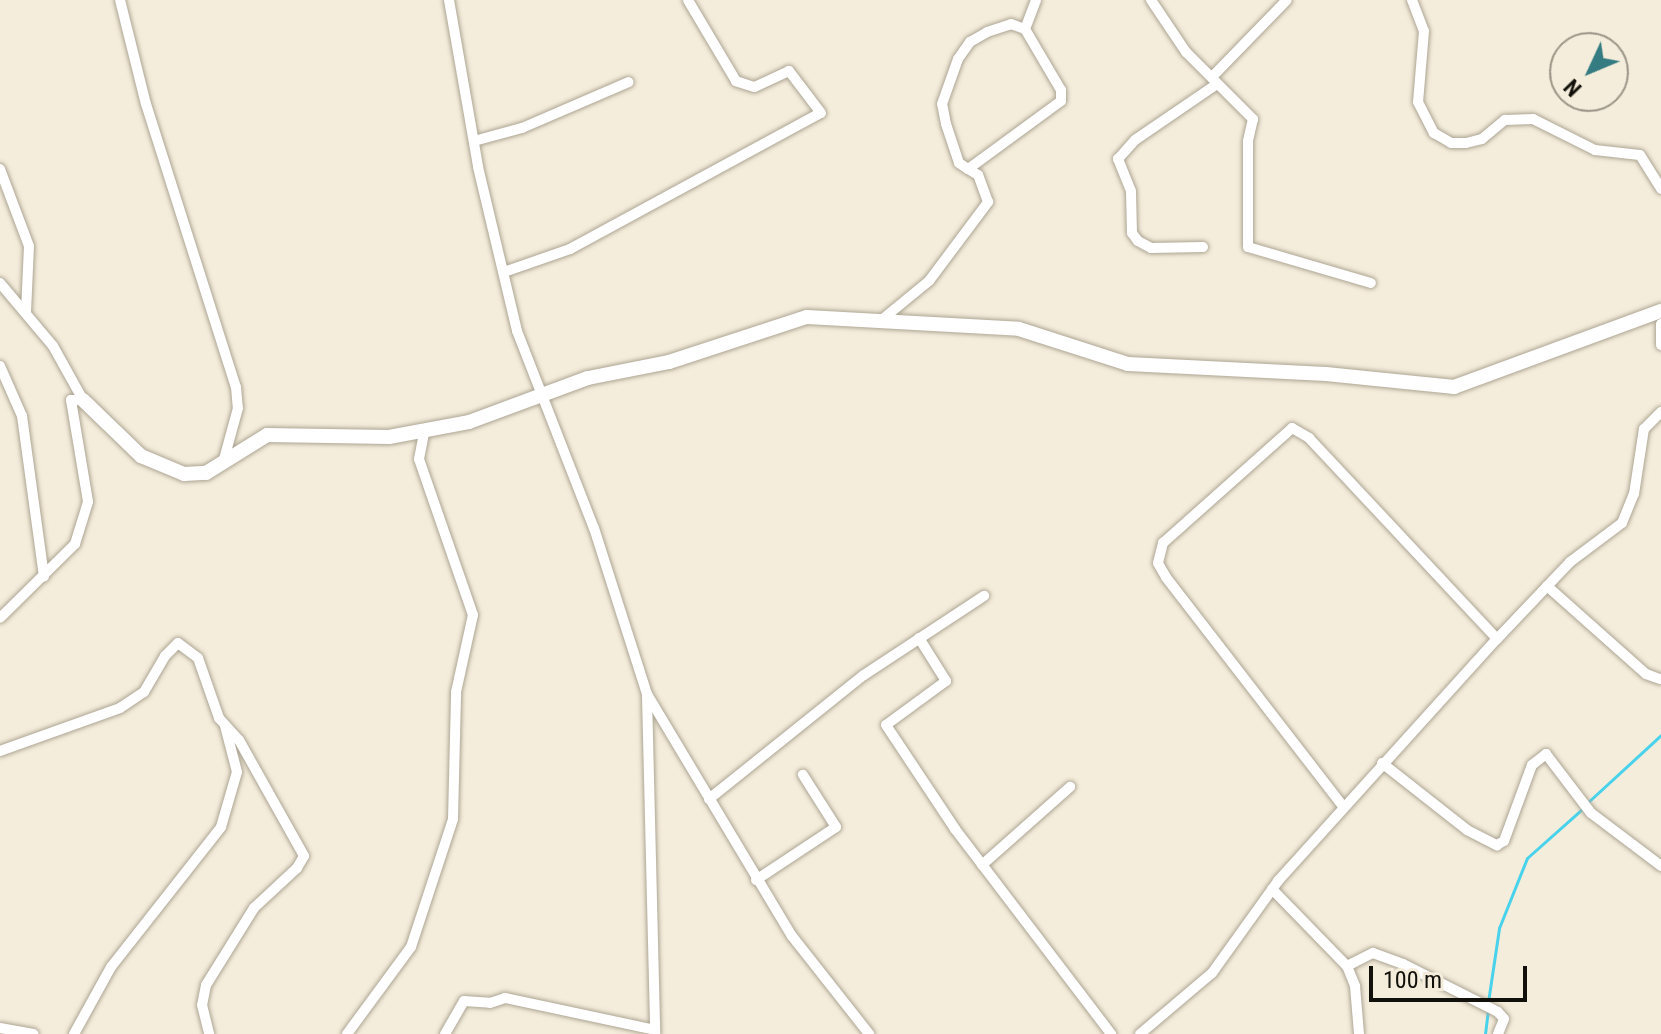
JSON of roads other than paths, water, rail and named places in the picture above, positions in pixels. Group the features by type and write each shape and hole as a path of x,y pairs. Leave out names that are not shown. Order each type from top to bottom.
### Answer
{"street":[{"path":"120,0 146,104 236,387 238,408 223,464"},
{"path":"449,0 474,141 504,272 539,396 594,528 647,694 792,936 869,1034"},
{"path":"504,272 570,249 821,113 789,71 754,87 736,81 688,0"},
{"path":"1025,29 1036,0"},
{"path":"1151,0 1186,52 1253,119 1248,141 1248,247 1371,283"},
{"path":"1203,247 1151,248 1138,241 1132,233 1131,191 1118,159 1135,140 1214,80 1287,0"},
{"path":"1412,0 1424,31 1418,102 1434,133 1451,143 1466,143 1482,139 1505,120 1533,119 1595,150 1640,155 1661,189"},
{"path":"878,323 929,281 988,202 978,175 968,169 959,163 942,104 958,59 970,42 1011,24 1025,29 1061,90 1061,101 968,169"},
{"path":"474,141 522,128 629,82"},
{"path":"0,169 29,246 26,313"},
{"path":"0,283 53,346 83,400 123,441 159,466 184,474 206,473 223,464 250,441 267,435 389,437 424,433 610,372 669,362 785,321 1019,329 1128,364 1326,374 1454,387 1661,311"},
{"path":"1661,324 1661,345"},
{"path":"0,366 22,416 44,577"},
{"path":"0,618 75,544 88,502 71,400 83,400"},
{"path":"1140,1034 1212,973 1272,889 1342,805 1497,639 1586,547 1622,523 1634,494 1644,429 1661,412"},
{"path":"1342,805 1166,577 1158,563 1163,543 1292,428 1309,438 1497,639"},
{"path":"347,1034 411,947 453,819 450,772 456,692 473,615 419,459 424,433"},
{"path":"1547,586 1646,674 1660,679"},
{"path":"709,799 864,675 984,596"},
{"path":"919,638 946,681 886,725 982,865 1111,1034"},
{"path":"0,751 120,708 144,692 178,643 198,658 225,724 237,772 221,827 111,967 74,1034"},
{"path":"445,1034 464,1001 490,1003 505,998 655,1032 647,694"},
{"path":"209,1034 202,1005 206,985 254,908 297,868 304,856 239,740 225,724"},
{"path":"1382,763 1467,830 1497,845 1504,841 1532,765 1546,754 1591,813 1661,866"},
{"path":"756,880 836,827 803,775"},
{"path":"982,865 1070,787"},
{"path":"1272,889 1347,966 1355,986 1359,1034"},
{"path":"1347,966 1373,953 1403,964 1498,1012 1504,1019 1498,1034"},
{"path":"0,1028 33,1034"}],"waterway":[{"path":"1587,803 1661,735"},
{"path":"1488,1002 1499,928 1527,858 1582,809"},
{"path":"1485,1034 1488,1010"}]}
